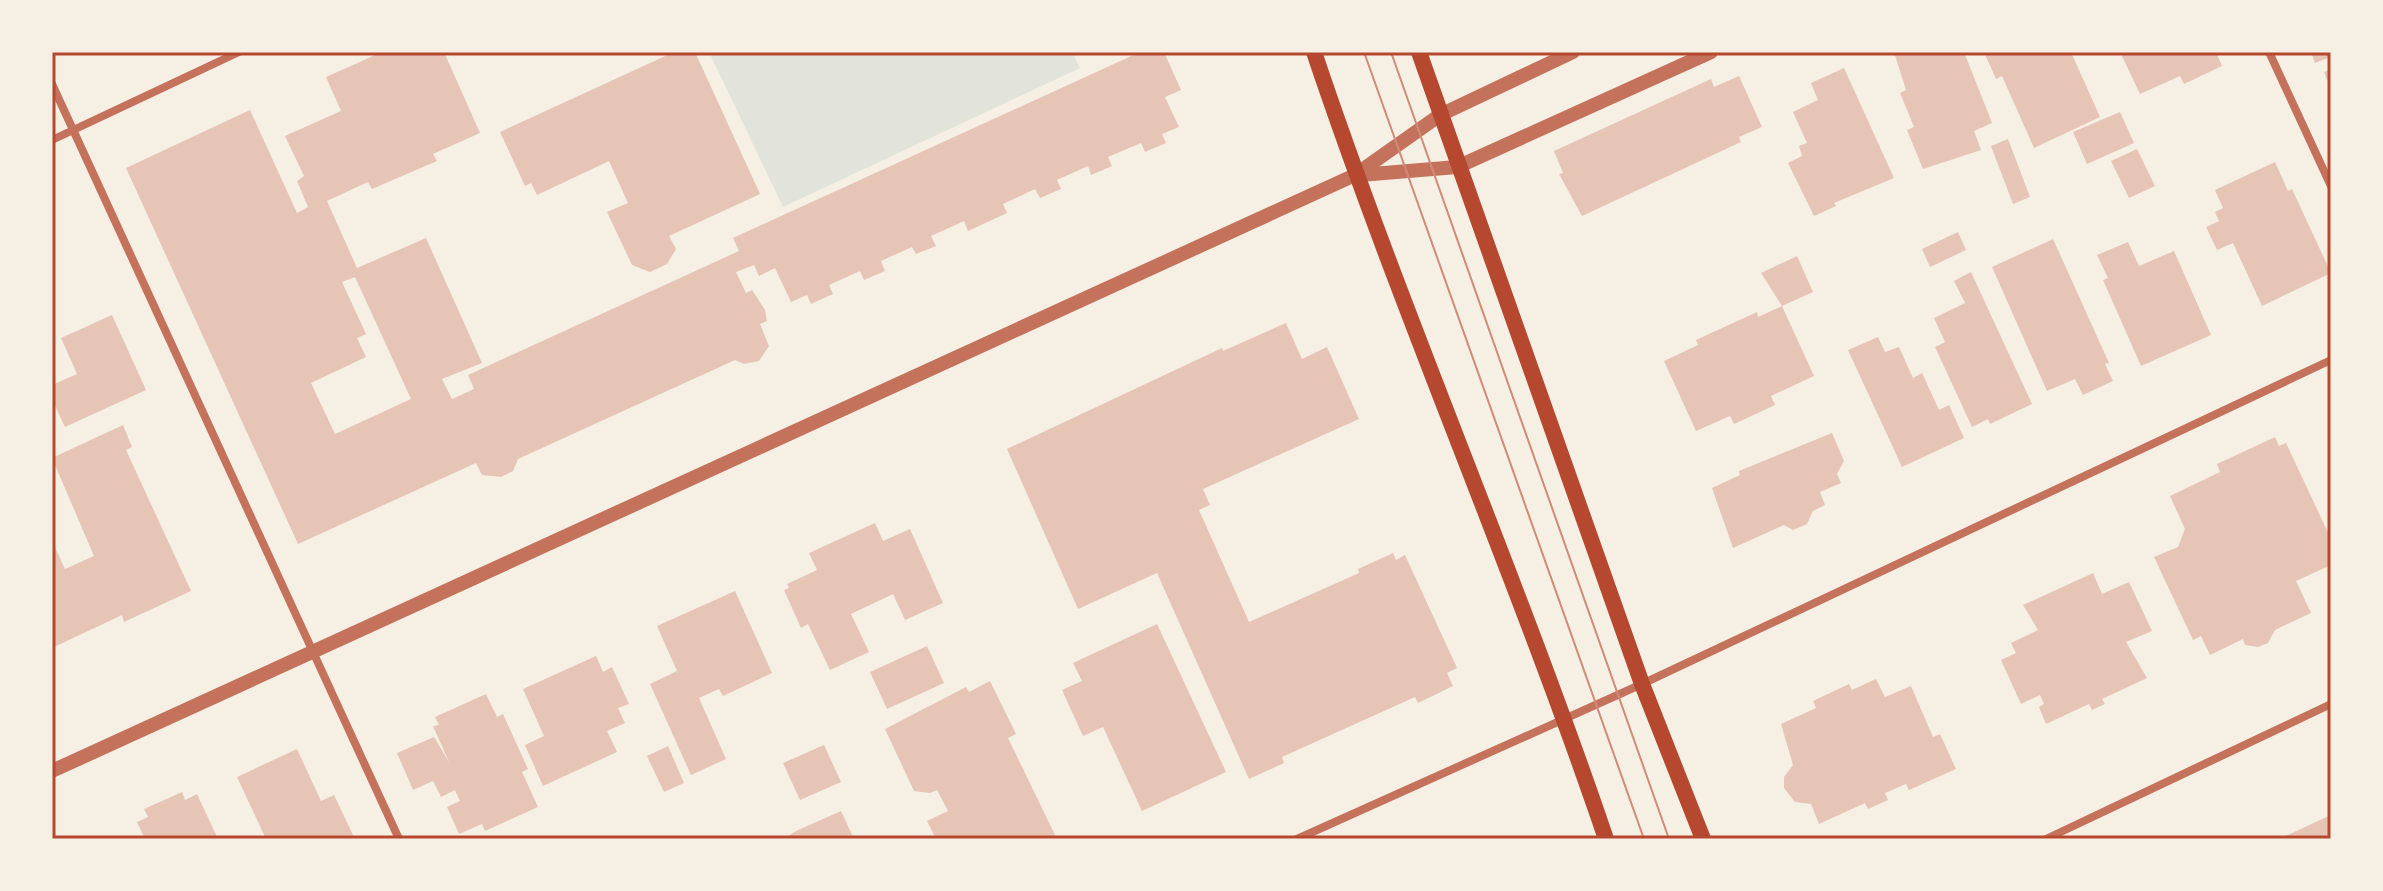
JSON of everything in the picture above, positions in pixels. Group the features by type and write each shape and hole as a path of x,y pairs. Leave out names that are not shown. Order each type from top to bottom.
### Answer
{"main road":[{"path":"1314,52 1355,175 1565,719 1606,839"},
{"path":"1419,52 1457,167 1642,684 1703,839"}],"street":[{"path":"52,140 239,52"},
{"path":"52,771 1355,175 1440,115 1573,52"},
{"path":"1355,175 1457,167 1711,52"},
{"path":"2269,52 2331,186"},
{"path":"52,84 399,839"},
{"path":"1297,839 1642,684 2331,360"},
{"path":"2046,839 2331,704"}],"shaded area":[{"path":"709,52 1072,52 1080,68 783,207"}],"building":[{"path":"382,52 444,52 480,133 433,154 437,161 372,189 368,182 327,201 357,268 426,238 482,363 442,379 452,399 474,389 468,375 739,251 733,238 1140,52 1164,52 1181,90 1165,97 1179,127 1162,134 1166,143 1145,152 1141,143 1108,157 1112,166 1091,175 1088,166 1057,180 1061,189 1040,198 1035,189 1003,204 1007,213 968,231 964,221 931,236 936,246 916,254 912,247 881,261 885,271 864,280 860,271 829,285 833,294 811,304 807,295 791,302 775,268 759,276 754,265 736,272 746,293 752,290 765,310 767,321 760,324 769,346 759,361 744,364 735,360 518,459 513,471 501,477 482,475 476,463 298,544 126,168 250,110 297,213 308,207 297,181 304,176 285,136 341,111 326,77","holes":["355,277 411,399 335,434 311,383 366,357 357,338 366,334 342,282"]},
{"path":"674,52 695,52 760,194 669,236 676,249 667,264 650,272 632,265 607,212 628,203 609,161 537,195 531,183 525,186 500,132"},
{"path":"1894,52 1964,52 1992,123 1974,131 1981,150 1923,169 1907,130 1914,127 1900,93 1906,90"},
{"path":"1984,52 2071,52 2100,117 2034,148 2002,76 1996,79"},
{"path":"2120,52 2216,52 2222,66 2184,84 2180,76 2140,94"},
{"path":"2311,52 2331,52 2331,57 2315,63"},
{"path":"1844,68 1894,178 1834,203 1836,206 1814,216 1788,163 1802,156 1799,146 1807,143 1793,112 1818,100 1811,83"},
{"path":"2331,69 2331,89 2324,72"},
{"path":"1739,76 1762,127 1739,137 1741,142 1582,216 1559,174 1563,173 1554,151 1711,79 1714,87"},
{"path":"2120,112 2134,143 2087,164 2073,132"},
{"path":"2008,139 2030,197 2013,204 1991,146"},
{"path":"2137,149 2155,186 2129,198 2111,161"},
{"path":"2275,162 2288,191 2292,189 2331,273 2262,306 2233,243 2217,250 2206,227 2219,221 2215,212 2223,208 2215,190"},
{"path":"1958,232 1966,250 1930,267 1922,249"},
{"path":"2053,239 2109,363 2105,364 2113,381 2083,395 2075,379 2047,391 1992,267"},
{"path":"2128,242 2139,266 2174,251 2211,335 2141,366 2103,280 2108,278 2097,255"},
{"path":"1797,256 1813,292 1782,306 1761,273"},
{"path":"1971,272 2032,404 1990,424 1988,419 1972,427 1935,347 1945,342 1934,318 1965,303 1954,281"},
{"path":"1782,306 1814,376 1771,396 1775,405 1734,424 1730,416 1696,431 1664,361 1698,345 1696,340 1757,312 1758,317"},
{"path":"112,315 146,390 65,427 52,399 52,385 77,374 61,338"},
{"path":"1286,323 1302,359 1327,347 1359,419 1203,489 1210,505 1199,510 1249,622 1359,573 1358,569 1393,553 1396,560 1405,555 1457,668 1447,673 1453,686 1418,703 1415,697 1282,757 1284,763 1249,779 1157,573 1078,609 1007,449 1222,348 1223,351"},
{"path":"1878,337 1885,352 1899,347 1913,378 1922,373 1939,410 1949,405 1964,438 1902,467 1848,350"},
{"path":"123,425 132,447 126,450 191,591 124,622 122,615 52,648 52,541 65,569 94,556 52,458"},
{"path":"1832,433 1844,461 1837,474 1841,483 1820,492 1825,505 1813,511 1807,524 1793,530 1784,525 1733,548 1712,488 1740,475 1739,471"},
{"path":"2275,437 2279,446 2286,443 2331,539 2331,565 2296,581 2311,613 2275,630 2268,643 2258,647 2245,645 2243,639 2210,655 2201,636 2193,640 2154,557 2178,547 2185,529 2170,496 2220,472 2217,464"},
{"path":"875,523 883,541 910,529 943,603 905,620 893,594 851,614 869,652 830,670 808,624 801,628 784,590 789,588 787,584 817,570 809,553"},
{"path":"2093,573 2102,594 2129,582 2152,631 2126,642 2147,678 2102,699 2105,704 2092,710 2089,704 2046,724 2039,707 2044,704 2040,695 2021,704 2001,660 2016,653 2011,643 2038,630 2023,605"},
{"path":"735,591 772,673 723,696 719,689 699,698 726,759 691,775 650,684 677,671 657,626"},
{"path":"1157,624 1226,772 1142,811 1103,727 1083,736 1062,690 1082,681 1073,663"},
{"path":"927,646 944,683 887,709 870,672"},
{"path":"596,656 603,672 612,667 629,704 618,708 625,723 607,731 617,752 543,786 525,745 544,736 523,689"},
{"path":"1876,679 1885,697 1911,686 1933,737 1940,734 1956,769 1909,790 1906,784 1885,793 1888,800 1868,809 1865,803 1819,824 1811,804 1795,802 1784,788 1784,777 1793,765 1781,724 1816,708 1813,701 1849,684 1852,690"},
{"path":"990,681 1016,734 1008,738 1057,839 936,839 927,821 948,811 937,790 930,793 914,791 885,729 966,687 969,692"},
{"path":"486,694 497,717 503,714 528,769 522,772 538,807 485,831 482,824 459,834 447,807 460,801 455,790 441,797 433,781 413,790 397,753 434,737 449,762 433,726 439,725 435,717"},
{"path":"824,745 841,782 800,800 783,763"},
{"path":"668,746 684,783 664,792 647,756"},
{"path":"297,749 321,801 334,795 354,837 266,839 237,777"},
{"path":"182,792 185,800 197,794 218,839 145,839 137,822 148,817 144,809"},
{"path":"841,811 854,839 784,839 796,831"},
{"path":"2331,815 2331,839 2279,839"}],"tram line":[{"path":"1364,52 1644,839"},
{"path":"1391,52 1669,839"}]}
